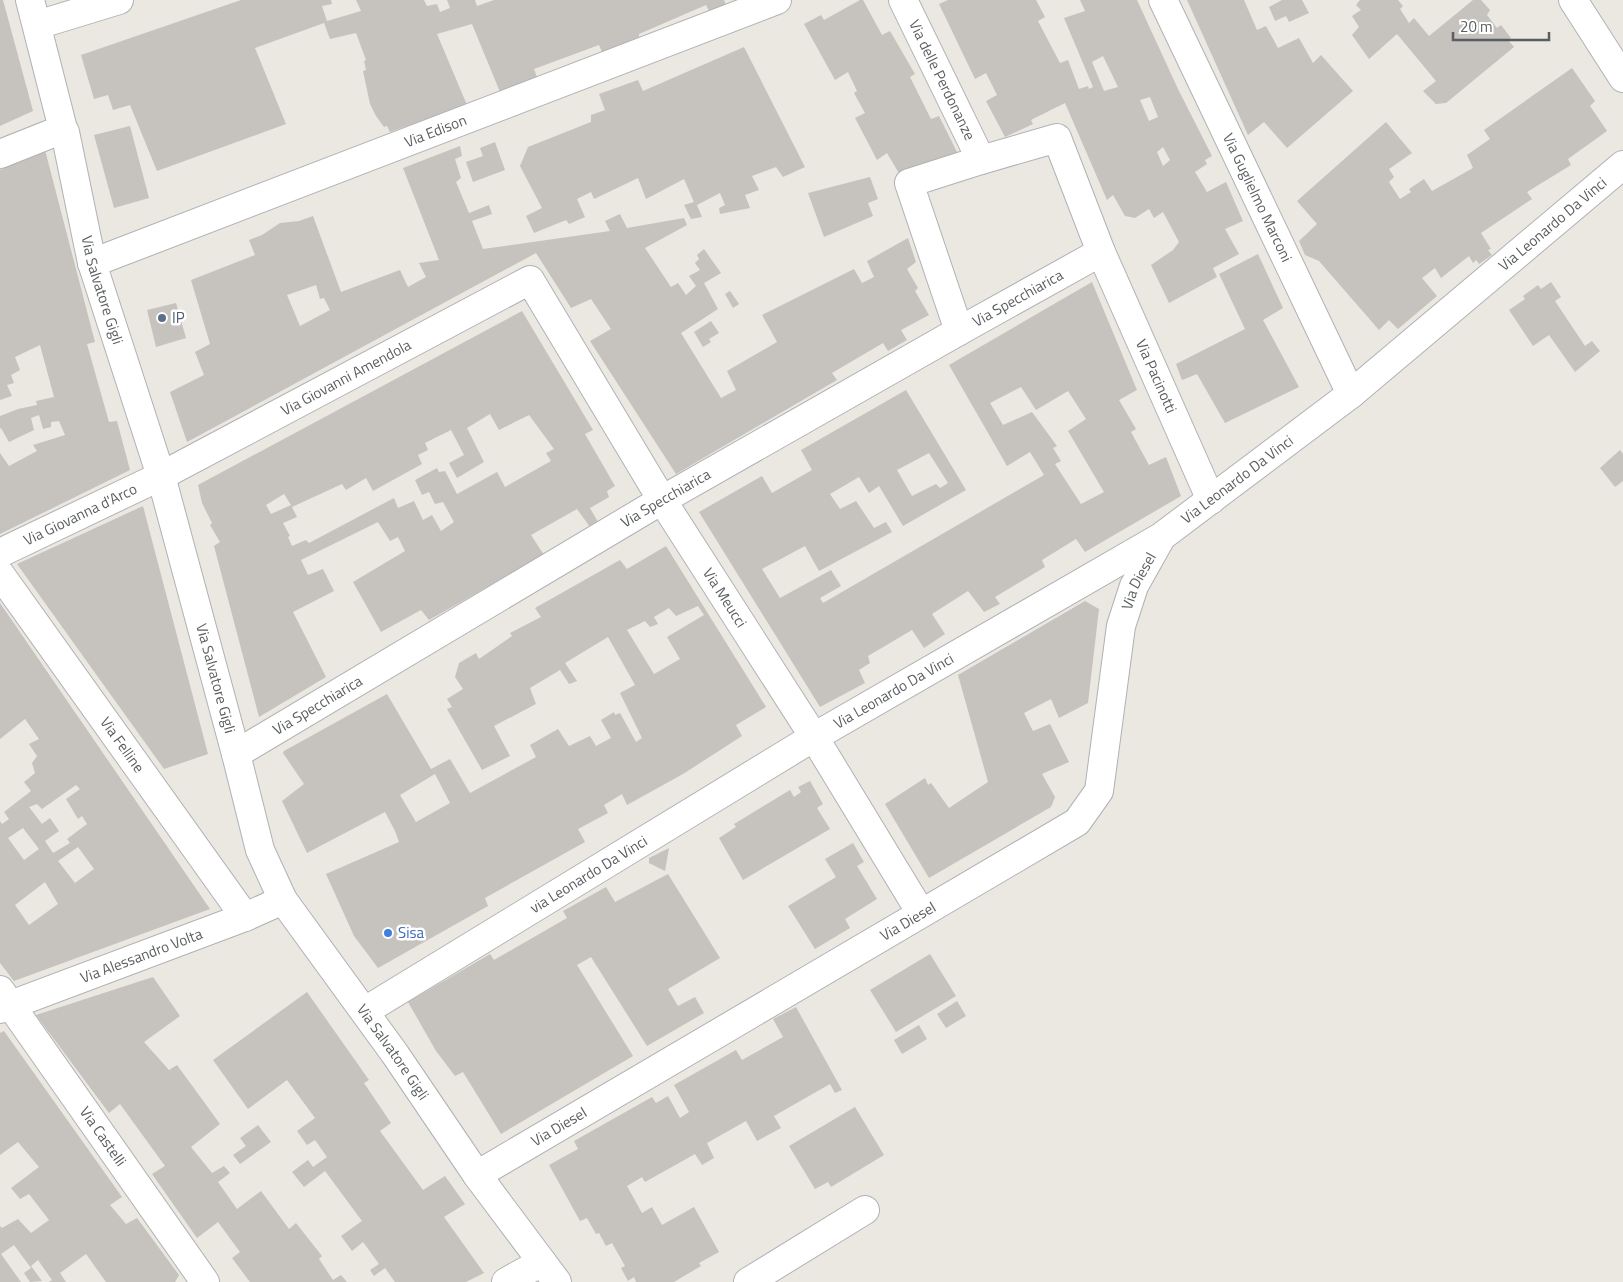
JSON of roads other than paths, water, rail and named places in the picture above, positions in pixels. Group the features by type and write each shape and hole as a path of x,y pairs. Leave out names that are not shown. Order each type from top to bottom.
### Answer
{"street":[{"path":"33,13 119,0"},
{"name":"Via Edison","path":"92,263 777,0"},
{"name":"Via delle Perdonanze","path":"903,0 981,160"},
{"name":"Via Guglielmo Marconi","path":"1163,0 1351,394"},
{"path":"1573,0 1623,78"},
{"name":"Via Salvatore Gigli","path":"33,13 63,129 66,132 92,263 161,476 260,850 283,900 365,1011 477,1175 549,1272"},
{"path":"0,154 63,129"},
{"name":"Via Pacinotti","path":"981,160 1057,138 1101,252 1211,500"},
{"path":"959,331 909,182 981,160"},
{"name":"Via Leonardo Da Vinci","path":"814,737 1161,537 1351,394 1623,165"},
{"name":"Via Specchiarica","path":"236,754 662,500 1101,252"},
{"name":"Via Giovanni Amendola","path":"161,476 530,280"},
{"name":"Via Meucci","path":"530,280 662,500 814,737 921,913"},
{"name":"Via Giovanna d'Arco","path":"0,553 161,476"},
{"name":"Via Diesel","path":"477,1175 1077,822 1099,790 1121,626 1134,586 1161,537"},
{"name":"Via Felline","path":"0,574 244,917"},
{"name":"via Leonardo Da Vinci","path":"365,1011 814,737"},
{"name":"Via Alessandro Volta","path":"3,1001 244,917 283,900"},
{"name":"Via Castelli","path":"3,1001 205,1282"},
{"path":"748,1282 865,1210"},
{"path":"506,1282 549,1272"}],"place":[{"name":"IP","path":"162,318"},
{"name":"Sisa","path":"388,933"}]}
